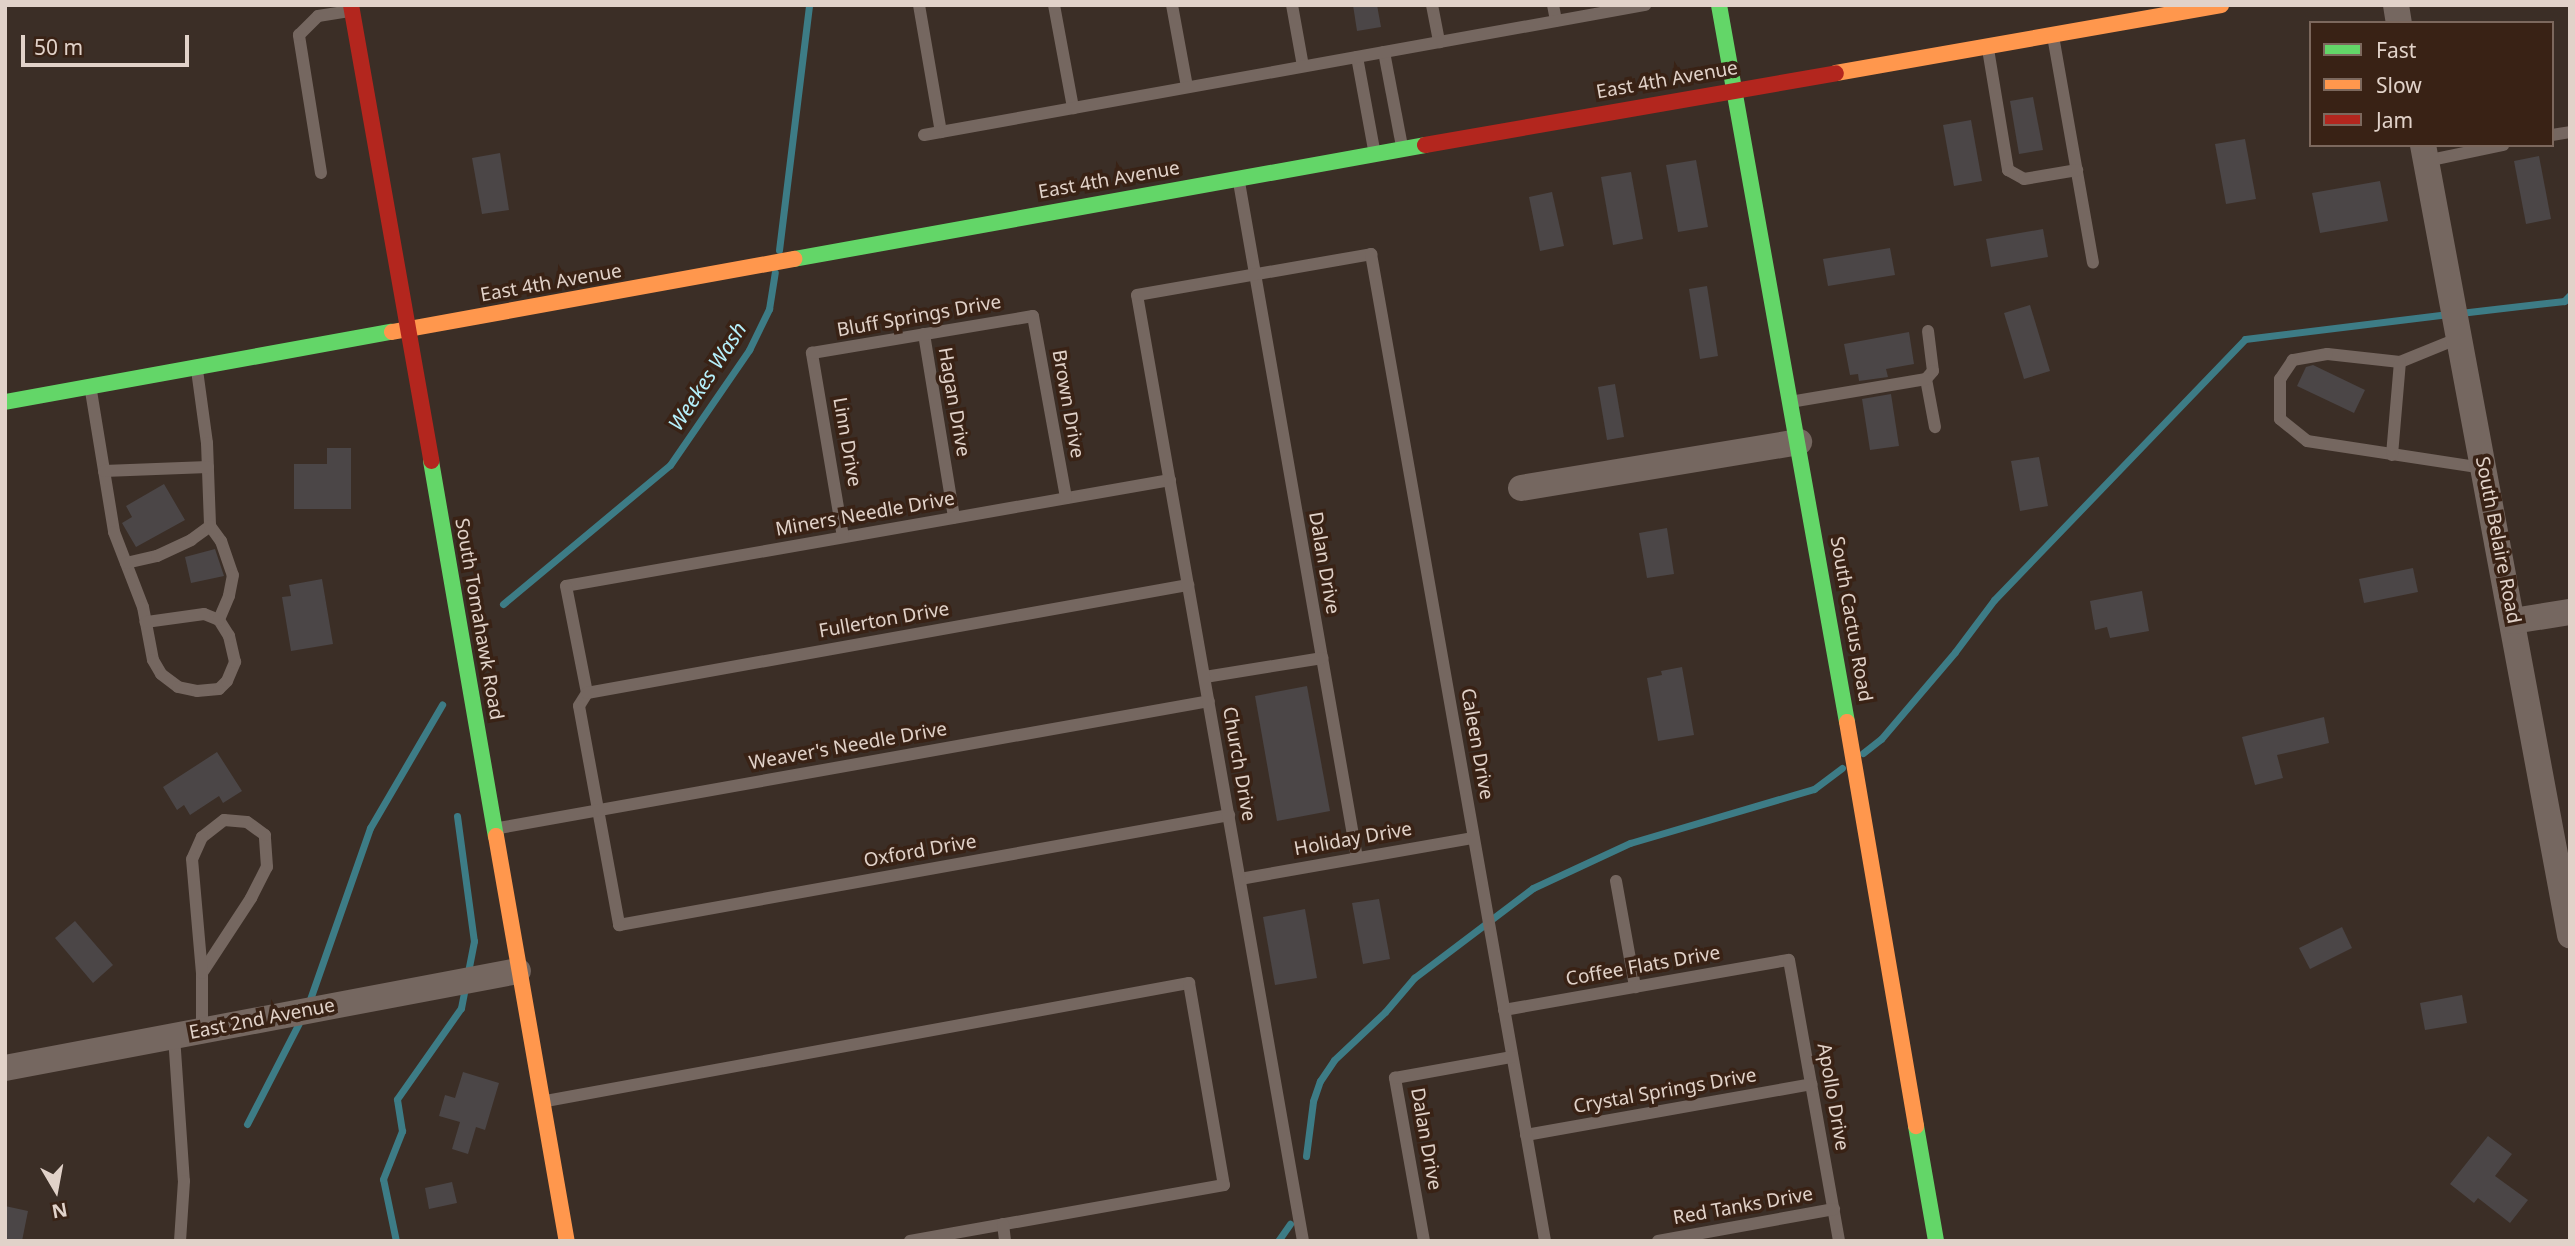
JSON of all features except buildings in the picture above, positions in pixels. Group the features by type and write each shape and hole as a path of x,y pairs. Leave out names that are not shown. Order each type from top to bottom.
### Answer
{"street":[{"name":"South Cactus Road","path":"1719,5 1793,402 1936,1241"},
{"name":"East 4th Avenue","path":"5,402 1238,178 2221,5"},
{"name":"South Tomahawk Road","path":"351,8 567,1241"},
{"name":"South Belaire Road","path":"2424,153 2570,935"},
{"path":"1521,488 1799,442"},
{"path":"2513,621 2570,612"},
{"name":"East 2nd Avenue","path":"5,1068 519,971"}],"lane":[{"path":"919,5 941,132"},
{"path":"1054,5 1073,108"},
{"path":"1172,5 1187,87"},
{"path":"1293,5 1303,66"},
{"path":"1432,5 1439,42"},
{"path":"1553,5 1556,21"},
{"path":"924,135 1645,5"},
{"path":"321,173 299,35 318,16 351,8"},
{"path":"2053,34 2093,263"},
{"path":"1987,45 2008,170 2024,179 2077,170"},
{"path":"1384,52 1402,149"},
{"path":"1357,57 1375,154"},
{"path":"2424,153 2483,147"},
{"name":"Dalan Drive","path":"1238,178 1357,858"},
{"name":"Caleen Drive","path":"1254,274 1371,254 1545,1241"},
{"name":"Church Drive","path":"1254,274 1138,295 1303,1241"},
{"name":"Bluff Springs Drive","path":"812,353 1033,316"},
{"name":"Brown Drive","path":"1033,316 1066,498"},
{"path":"1793,402 1926,379 1933,371 1928,331"},
{"name":"Hagan Drive","path":"924,334 954,517"},
{"path":"2459,338 2400,362 2327,354 2293,360 2280,379 2280,419 2306,441 2484,468"},
{"name":"Linn Drive","path":"812,353 843,537"},
{"path":"2392,455 2400,362"},
{"path":"196,368 208,467 210,526 221,541 233,575 229,596 219,620"},
{"path":"1926,379 1935,427"},
{"path":"90,387 114,532 146,622 153,660 161,674 178,687 197,691 219,689 227,681 235,662 229,636 219,620 204,614 146,622"},
{"path":"104,471 208,467"},
{"name":"Miners Needle Drive","path":"587,693 566,586 1170,480"},
{"path":"126,563 157,556 191,540 210,526"},
{"name":"Fullerton Drive","path":"587,693 1188,585"},
{"path":"1205,677 1322,658"},
{"path":"587,693 579,706 598,811"},
{"name":"Weaver's Needle Drive","path":"494,829 1209,701"},
{"name":"Oxford Drive","path":"598,811 619,925 1228,815"},
{"path":"202,973 251,898 267,867 265,835 247,822 224,820 202,837 191,859 202,973 202,1031"},
{"name":"Holiday Drive","path":"1240,878 1473,838"},
{"path":"1616,881 1635,987"},
{"name":"Coffee Flats Drive","path":"1504,1010 1789,960"},
{"name":"Apollo Drive","path":"1789,960 1839,1241"},
{"path":"542,1101 1189,983 1224,1185 910,1241"},
{"path":"174,1036 183,1168 180,1241"},
{"name":"Dalan Drive","path":"1424,1241 1395,1078 1512,1057"},
{"name":"Crystal Springs Drive","path":"1526,1135 1811,1084"},
{"name":"Red Tanks Drive","path":"1658,1241 1834,1209"},
{"path":"1003,1224 1006,1241"}],"waterway":[{"name":"Weekes Wash","path":"779,250 809,5"},
{"name":"Weekes Wash","path":"503,604 670,465 749,350 769,309 775,272"},
{"path":"2460,313 2564,301 2570,295"},
{"path":"1863,753 1881,739 1955,652 1994,600 2245,339 2448,314"},
{"path":"308,1005 370,828 442,705"},
{"path":"1306,1156 1313,1101 1320,1081 1334,1060 1385,1012 1414,978 1533,888 1630,843 1814,789 1842,768"},
{"name":"Weekes Wash","path":"457,816 474,941 467,976"},
{"name":"Weekes Wash","path":"396,1241 383,1179 402,1131 397,1099 461,1008 465,988"},
{"path":"247,1124 301,1019"},
{"path":"1278,1241 1290,1224"}],"traffic: fast":[{"path":"1719,5 1847,722"},
{"path":"794,259 1425,145"},
{"path":"5,402 392,332"},
{"path":"431,461 496,836"},
{"path":"1916,1126 1936,1241"}],"traffic: slow":[{"path":"1836,73 2221,5"},
{"path":"392,332 794,259"},
{"path":"1847,722 1916,1126"},
{"path":"496,836 567,1241"}],"traffic: jam":[{"path":"351,5 431,461"},
{"path":"1425,145 1836,73"}]}
